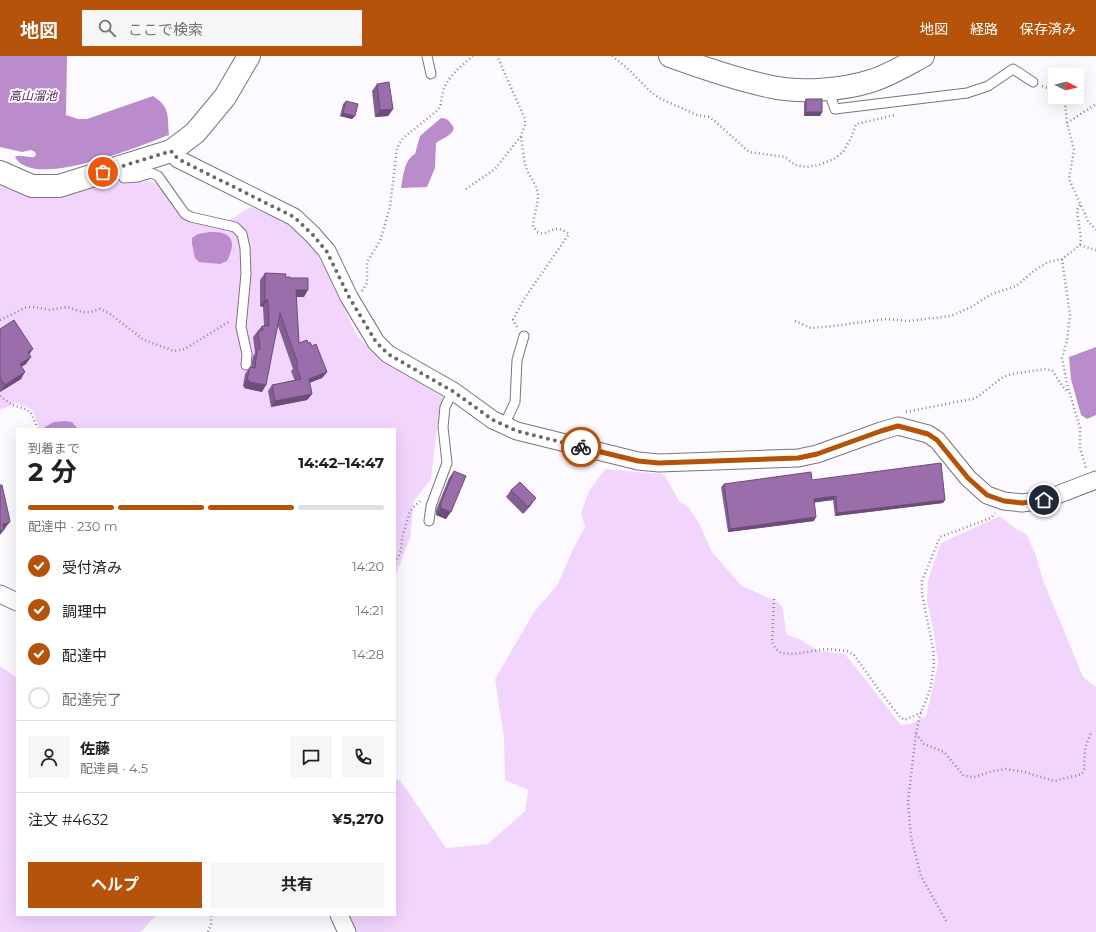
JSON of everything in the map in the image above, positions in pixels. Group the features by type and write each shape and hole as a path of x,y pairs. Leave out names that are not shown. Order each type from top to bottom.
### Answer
{"main road":[{"path":"0,172 32,186 59,186 171,151 195,133 225,97 249,56"},
{"path":"670,56 745,80 774,87 804,90 828,89 872,81 923,56"}],"street":[{"path":"171,151 178,159 294,217 313,235 327,252 349,297 376,342 388,354 452,391 493,420 517,431 638,461 659,463 798,458 817,454 898,426 928,434 937,440 968,478 987,495 1001,500 1022,503 1044,500 1093,481"},
{"path":"0,594 16,602"},
{"path":"339,916 347,932"}],"lane":[{"path":"427,56 431,74"},
{"path":"828,89 835,109 967,93 988,86 1013,69 1033,82"},
{"path":"117,168 124,178 138,177 151,173 158,176 185,214 191,217 234,227 242,234 245,248 246,274 241,327 248,354 246,365"},
{"path":"504,425 515,402 517,360 524,336"},
{"path":"429,521 431,506 447,463 444,427 445,407 452,391"}],"path":[{"path":"349,297 363,290 367,283 367,262 380,241 390,207 397,148 403,138 438,110 441,105 446,84 473,56"},
{"path":"466,190 495,169 521,136 525,125 525,119 497,56"},
{"path":"612,56 659,98 697,115 709,117 749,152 785,157 795,164 807,167 819,165 834,159 842,152 851,138 856,124 901,113"},
{"path":"1066,104 1067,123 1074,150 1068,179 1088,221 1096,230"},
{"path":"1067,123 1096,104"},
{"path":"521,136 524,160 527,170 536,186 538,196 533,218 533,227 538,232 543,234 557,228 564,229 569,234 524,299 514,320 524,336"},
{"path":"795,321 811,328 848,325 886,319 908,321 951,316 971,307 992,294 1016,286 1035,270 1048,262 1062,259 1080,245 1081,238 1076,210 1080,205"},
{"path":"1080,245 1096,250"},
{"path":"1062,259 1070,315 1067,341 1062,358 1069,394 1080,428 1080,448 1093,481"},
{"path":"0,320 26,307 35,306 50,310 67,307 82,312 91,312 100,309 109,312 144,340 174,351 184,349 242,314"},
{"path":"898,426 899,417 906,412 976,398 1003,377 1012,374 1045,369 1052,370 1062,387 1069,394"},
{"path":"0,396 12,405 26,409 31,413 38,428"},
{"path":"396,562 401,551 402,538 410,511 436,484 440,482"},
{"path":"946,921 921,876 911,837 908,802 916,733 930,690 934,665 933,648 922,594 922,581 940,537 991,518 998,510 1001,500"},
{"path":"774,599 772,642 776,649 781,653 794,654 826,649 847,651 854,655 900,717 905,720 922,711"},
{"path":"916,733 924,744 944,752 964,776 974,777 993,771 1006,769 1025,772 1054,781 1082,774 1084,770 1086,748 1091,733"},
{"path":"208,932 211,924 211,916"}],"shaded area":[{"path":"114,178 125,184 151,181 159,185 175,210 185,220 212,226 233,218 250,207 283,220 316,251 330,277 356,334 369,348 394,368 443,397 439,412 431,479 414,501 410,538 396,574 396,428 40,428 32,409 16,403 0,410 0,181"},
{"path":"605,469 664,474 679,501 689,508 700,525 712,552 742,586 778,602 783,608 786,634 799,639 819,651 845,654 901,725 911,724 926,716 938,664 927,600 928,580 941,543 1000,516 1016,529 1026,534 1035,553 1043,580 1083,677 1096,687 1096,932 350,932 344,916 396,916 396,780 398,779 407,790 446,848 488,844 525,811 528,790 505,780 504,738 495,679 534,612 558,584 573,549 585,527 581,513 589,491"},
{"path":"0,666 16,677 16,916 155,916 141,932 0,932"}],"water":[{"name":"高山溜池","path":"0,56 67,56 66,115 78,119 87,119 153,96 163,104 167,112 169,135 113,155 65,168 43,169 26,166 15,157 34,157 36,155 35,152 31,150 22,152 0,147"},
{"path":"441,118 450,122 454,128 449,135 436,143 435,168 427,187 401,188 406,164 415,154 420,136"},
{"path":"210,232 224,234 231,239 232,249 227,261 220,264 199,262 195,258 192,238 198,234"},
{"path":"1096,347 1096,415 1087,419 1081,415 1071,379 1069,357"},
{"path":"54,422 72,422 77,428 45,428"}],"building":[{"path":"389,82 393,109 380,110 377,84"},
{"path":"806,99 822,99 822,112 806,112"},
{"path":"346,101 358,104 355,116 343,113"},
{"path":"265,273 286,274 285,277 290,278 308,278 308,290 296,290 299,343 307,340 312,346 316,344 327,372 309,379 312,394 275,401 272,385 301,379 296,365 298,364 280,313 266,385 249,382 249,380 247,380 250,367 255,368 257,350 260,349 258,331 263,330 262,326 269,326 268,300 265,300"},
{"path":"14,320 33,349 28,352 31,357 20,364 25,372 5,385 0,378 0,329"},
{"path":"941,463 945,500 837,513 836,496 814,499 816,517 730,529 724,484 811,472 812,480"},
{"path":"454,471 466,476 451,512 441,508 441,503"},
{"path":"520,482 536,498 528,507 511,490"},
{"path":"0,485 2,485 10,521 9,523 3,524 4,530 0,531"}],"way so far":[{"path":"103,172 171,151 178,159 294,217 313,235 327,252 349,297 376,342 388,354 454,392 493,420 517,431 581,447"}],"route":[{"path":"581,447 638,461 659,463 798,458 817,454 898,426 928,434 937,440 968,478 987,495 1004,501 1022,503 1044,500"}]}
